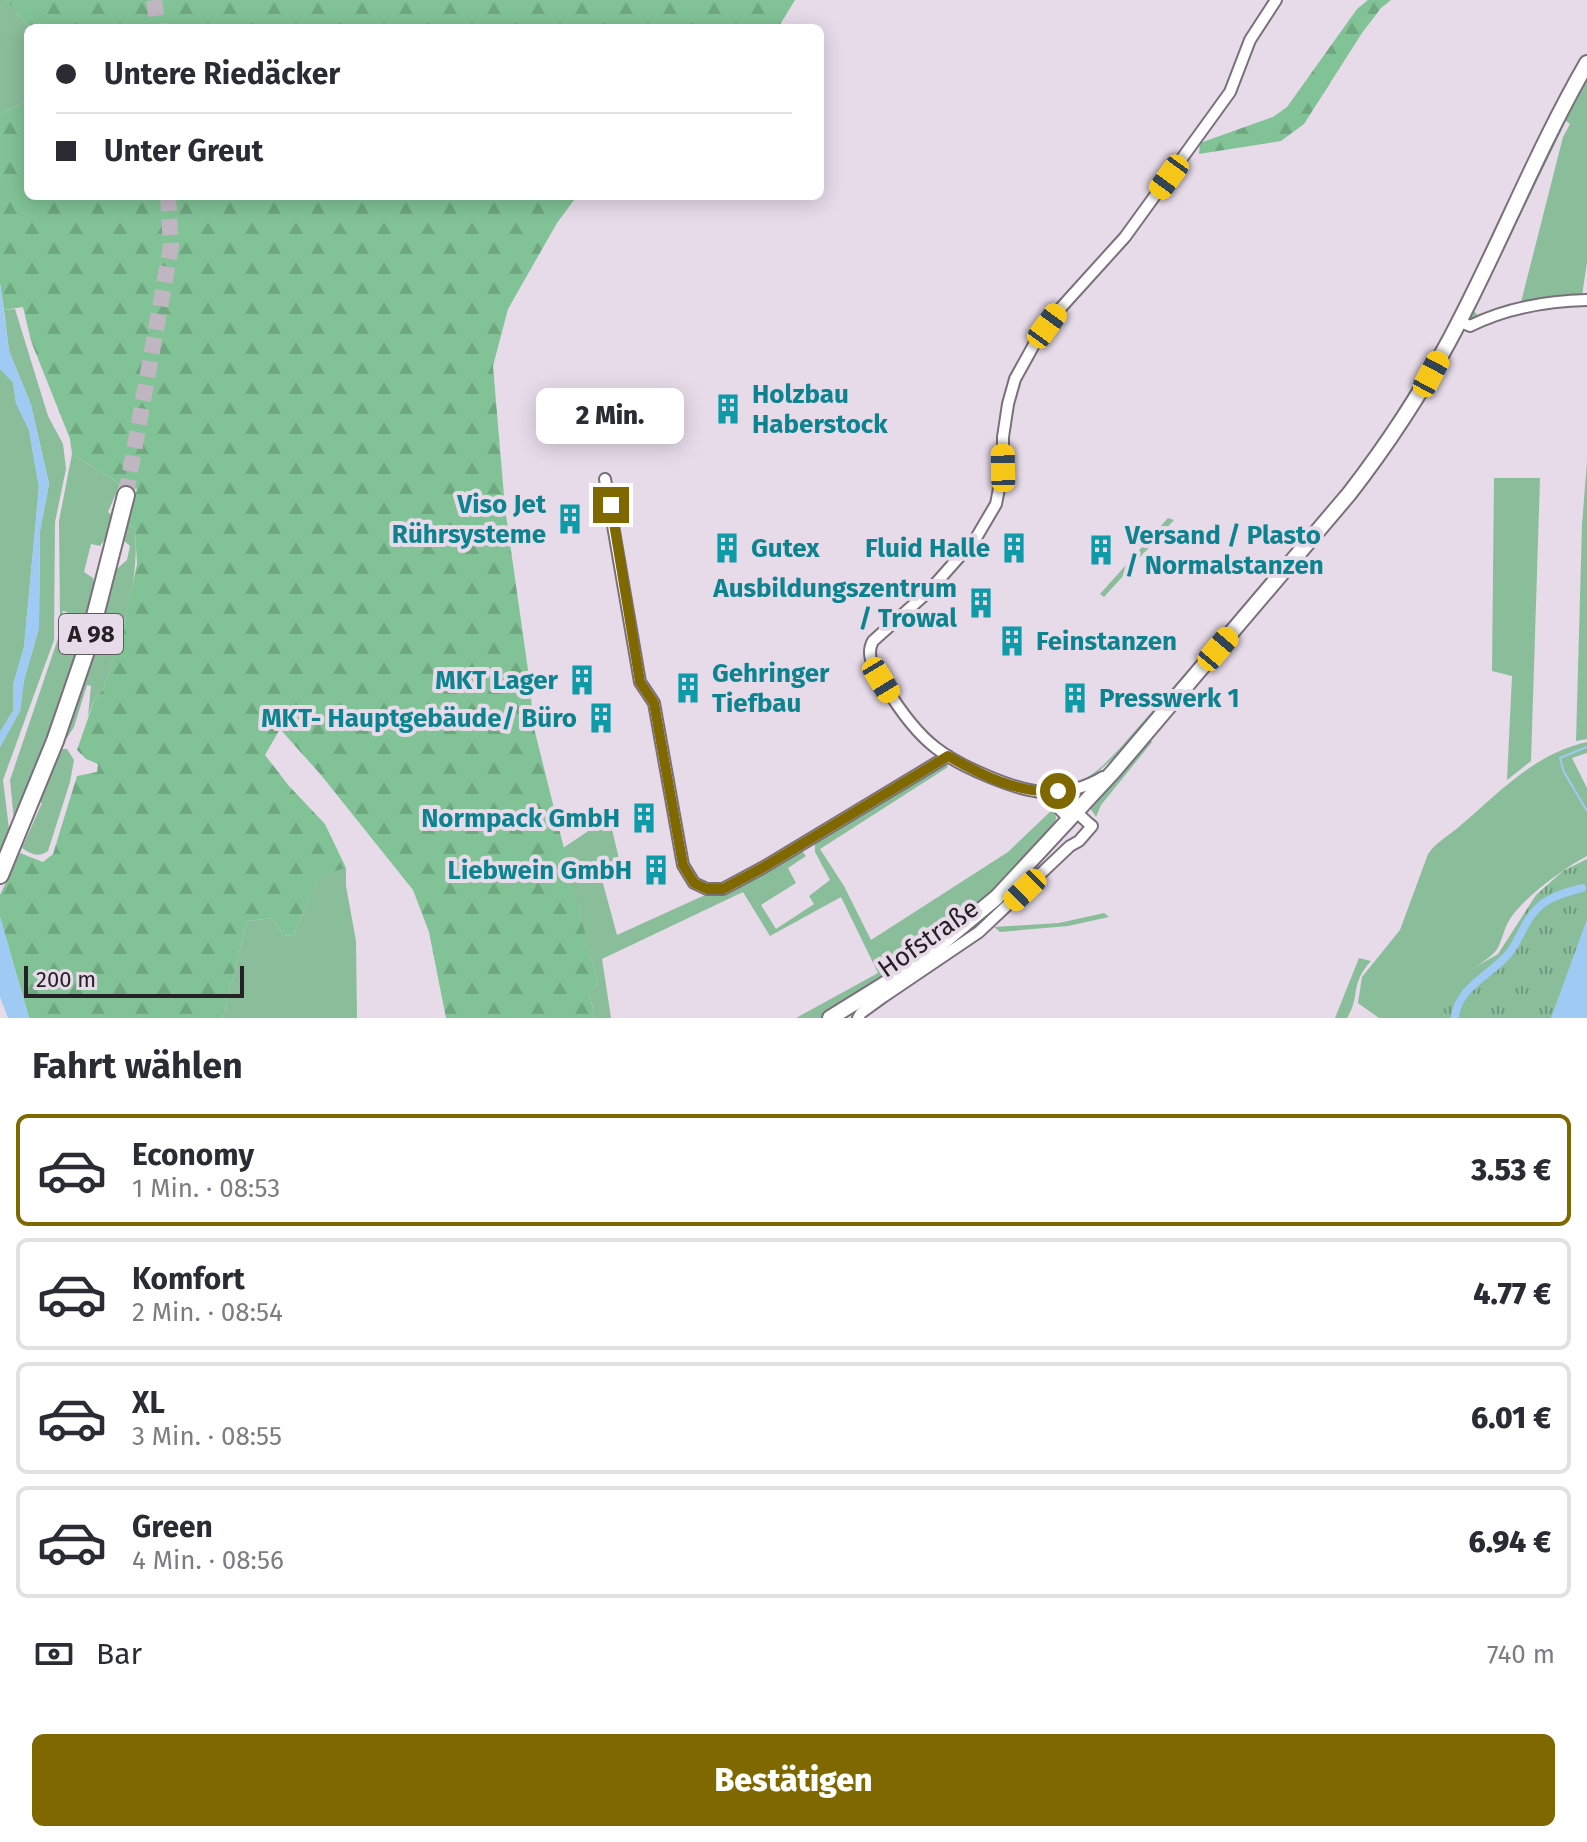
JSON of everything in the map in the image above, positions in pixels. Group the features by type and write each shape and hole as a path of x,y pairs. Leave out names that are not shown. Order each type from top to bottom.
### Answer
{"highway":[{"name":"A 98","path":"0,875 33,799 86,651 126,495"}],"main road":[{"path":"830,1018 896,978 942,945 997,897 1113,772 1349,494 1410,409 1459,321 1538,153 1587,63"}],"street":[{"path":"1113,772 1077,790 1043,792 981,774 948,756 915,728 872,664 869,650 871,644 929,591 976,538 996,504 1003,468 1003,437 1012,391 1015,379 1036,341 1058,311 1125,237 1230,92 1250,40 1276,0"},
{"path":"1459,321 1470,326 1487,317 1533,305 1587,300"},
{"path":"605,479 640,682 654,703 683,865 694,883 707,889 723,889 948,756"},
{"path":"1058,791 1068,800 1073,817"},
{"path":"1043,792 1073,817"},
{"name":"Hofstraße","path":"858,1018 883,997 979,932 1092,826 1073,817"}],"green space":[{"path":"0,0 6,0 27,24 24,24 24,103 0,114"},
{"path":"6,0 795,0 780,24 27,24"},
{"path":"1368,0 1391,0 1362,33 1304,124 1281,141 1199,154 1200,143 1273,117 1287,107 1357,9"},
{"path":"1587,71 1587,262 1582,296 1520,306 1563,137 1570,124 1566,121 1474,311 1479,317 1472,322 1466,319"},
{"path":"24,103 24,200 574,200 557,223 508,309 493,366 505,508 534,728 598,985 589,992 595,1018 446,1018 429,932 413,890 280,729 265,755 325,824 346,868 319,876 293,936 283,935 273,918 247,921 223,1018 29,1018 0,917 0,895 20,853 43,862 53,854 77,776 97,772 98,764 86,759 77,750 95,698 103,690 124,625 137,564 135,530 127,522 137,489 120,484 72,454 70,439 31,341 23,307 4,310 0,283 0,114"},
{"path":"15,309 48,416 63,444 66,469 55,522 54,640 3,780 9,829 0,851 0,747 20,711 24,680 39,628 40,531 49,484 31,405 9,351 4,310"},
{"path":"1451,324 1448,335 1409,403 1338,501 1132,741 1089,780 1063,787 1061,779 1078,781 1086,778 1120,748 1299,543 1368,458"},
{"path":"0,369 13,382 16,403 29,430 39,487 24,647 13,685 13,711 0,732"},
{"path":"72,454 120,484 108,512 112,515 105,539 100,546 91,544 84,572 93,578 96,588 65,697 14,821 10,780 67,612 63,611 60,619 59,521"},
{"path":"1587,461 1587,739 1576,741 1582,525"},
{"path":"1494,478 1540,478 1531,761 1507,780 1512,676 1492,671"},
{"path":"1168,518 1174,520 1104,597 1100,594"},
{"path":"127,522 135,530 136,551 132,592 122,631 103,690 95,698 88,716 91,686 87,685 74,727 67,738 63,737 110,575 127,560 130,546 121,538"},
{"path":"1148,738 1152,742 1101,805 1096,817 1090,808"},
{"path":"1587,742 1587,753 1572,758 1587,788 1587,856 1545,884 1517,910 1494,953 1452,986 1447,994 1445,1018 1379,1018 1358,1003 1362,977 1400,930 1431,850 1534,765 1551,755"},
{"path":"60,749 67,749 74,760 70,782 48,851 35,854 22,848 42,803"},
{"path":"946,762 948,767 820,849 844,886 871,940 1008,852 1053,809 1055,826 957,927 857,998 822,1018 796,1018 878,973 841,897 770,936 743,892 602,959 611,1018 595,1018 589,992 598,985 563,848 609,817 621,867 601,876 617,935 802,851 806,856 788,868 796,883 761,905 776,929 814,904 809,896 830,880 815,852 815,842"},
{"path":"1587,859 1587,1018 1445,1018 1443,1003 1453,980 1498,954 1536,895 1563,871"},
{"path":"346,868 346,886 356,941 357,1018 223,1018 247,921 273,918 283,935 293,936 319,875"},
{"path":"1104,913 1109,917 1068,926 1000,932 994,927 1059,923"},
{"path":"1359,958 1371,961 1357,984 1354,1003 1347,1018 1335,1018"}],"water":[{"path":"0,283 9,351 31,405 49,484 40,531 39,628 24,680 20,711 0,747 0,732 13,711 13,685 24,647 39,487 29,430 16,403 13,382 0,369"},
{"path":"0,917 29,1018 8,1018 0,997"},
{"path":"1587,919 1587,1018 1551,1018"}],"waterway":[{"path":"1587,747 1560,758 1564,772 1587,811"},
{"path":"1455,1018 1462,998 1510,952 1536,910 1555,897 1582,888"}],"tunnel":[{"path":"154,0 157,24"},
{"path":"126,495 171,246 168,200"}],"place":[{"name":"Holzbau Haberstock","path":"728,409"},
{"name":"Viso Jet Rührsysteme","path":"570,519"},
{"name":"Gutex","path":"727,548"},
{"name":"Fluid Halle","path":"1014,548"},
{"name":"Versand / Plasto / Normalstanzen","path":"1101,550"},
{"name":"Ausbildungszentrum / Trowal","path":"981,603"},
{"name":"Feinstanzen","path":"1012,641"},
{"name":"MKT Lager","path":"582,680"},
{"name":"Gehringer Tiefbau","path":"688,688"},
{"name":"Presswerk 1","path":"1075,698"},
{"name":"MKT- Hauptgebäude/ Büro","path":"601,718"},
{"name":"Normpack GmbH","path":"644,818"},
{"name":"Liebwein GmbH","path":"656,870"}],"route":[{"path":"611,505 640,682 654,703 683,865 694,883 707,889 723,889 948,756 981,774 1043,792 1058,791"}]}
